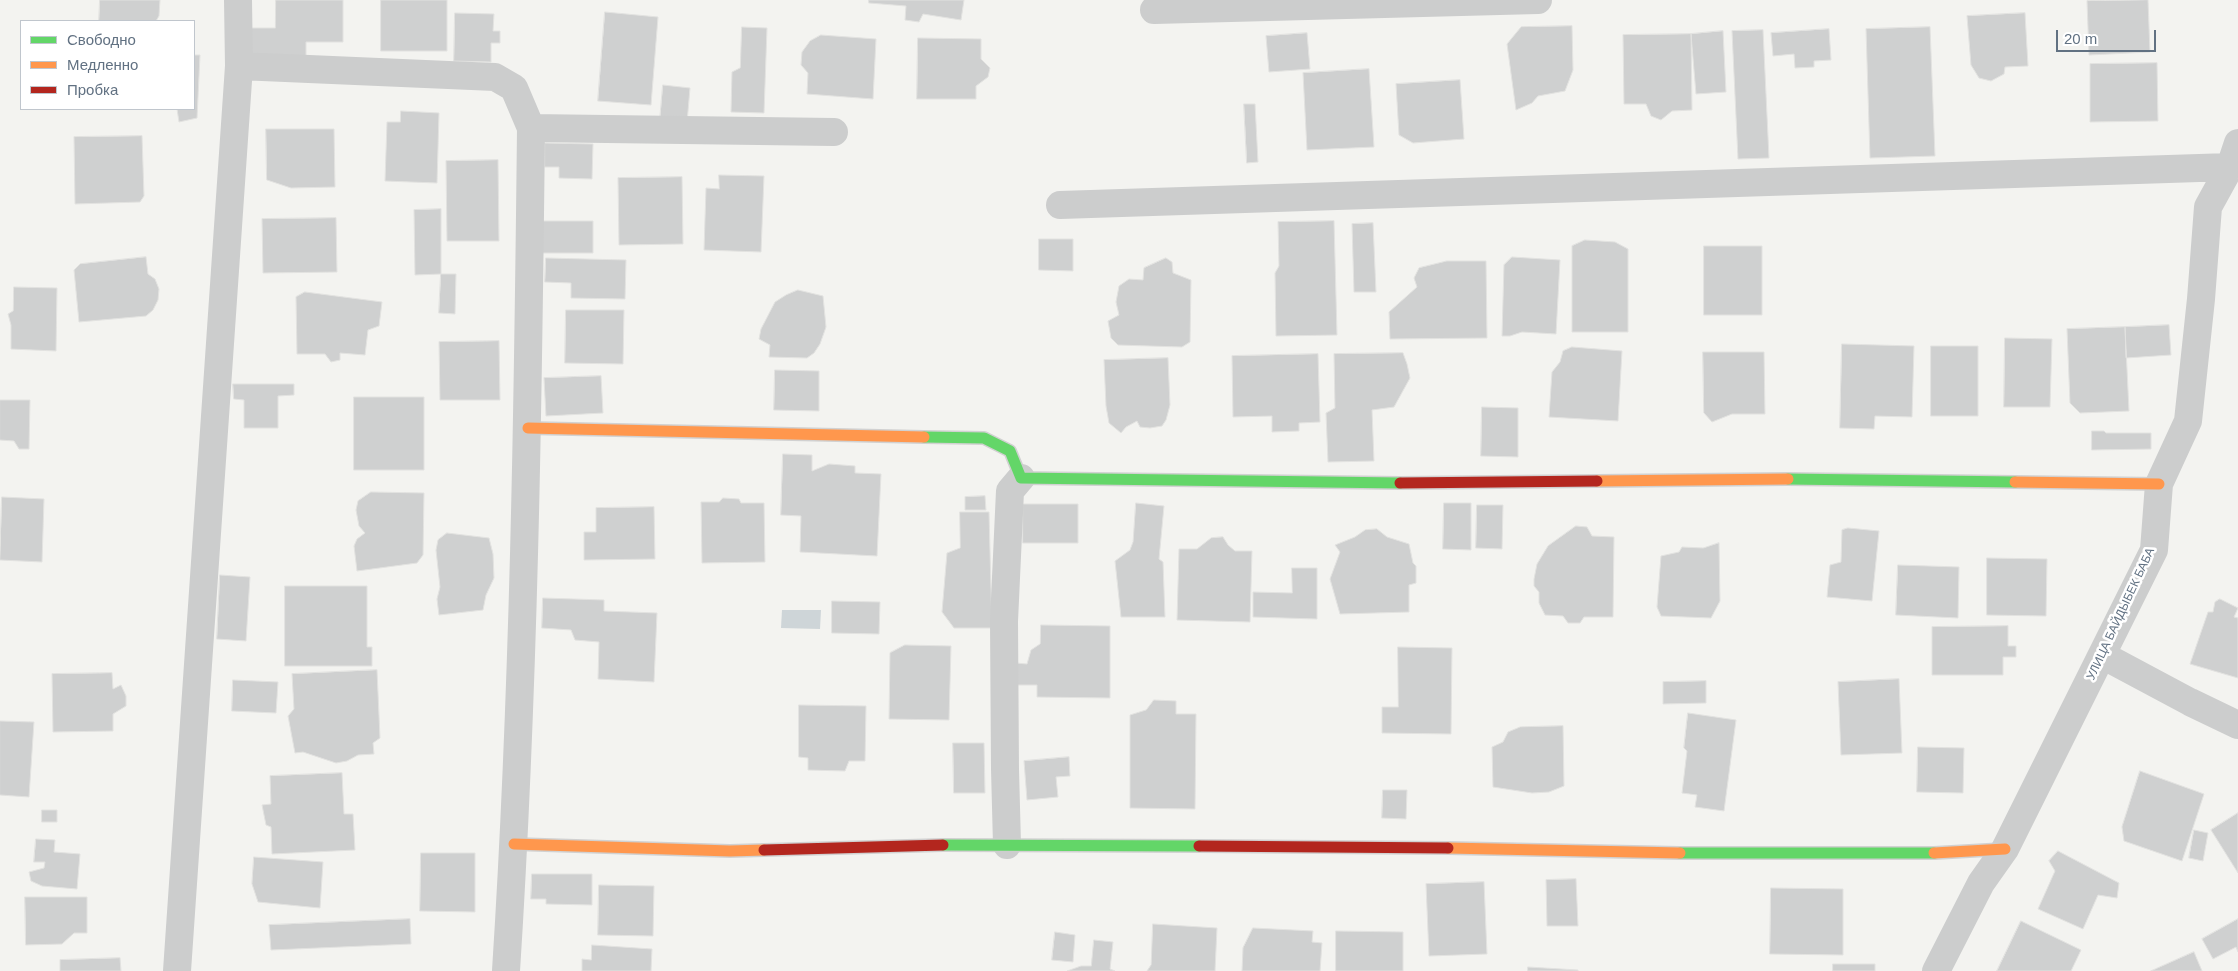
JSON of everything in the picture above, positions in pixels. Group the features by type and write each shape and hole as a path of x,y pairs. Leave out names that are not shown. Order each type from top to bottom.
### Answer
{"street":[{"path":"177,971 240,66 238,0"},
{"path":"1154,10 1538,0"},
{"path":"240,66 495,77 514,88 531,128 528,428 514,844 506,971"},
{"path":"531,128 834,132"},
{"path":"1060,205 2234,155"},
{"name":"УЛИЦА БАЙДЫБЕК БАБА","path":"1936,971 1981,883 2005,849 2154,550 2159,484 2188,422 2208,207 2234,155"},
{"path":"528,428 984,438 1010,451 1021,478"},
{"path":"1021,478 1360,483 1829,479 2159,484"},
{"path":"1007,845 1004,769 1004,621 1010,491 1021,478"},
{"path":"2102,655 2238,726"},
{"path":"514,844 730,851 1007,845 1364,847 1693,853 1924,854 2005,849"}],"shaded area":[{"path":"782,610 821,610 820,629 781,628"}],"building":[{"path":"100,0 160,0 159,16 157,20 99,20"},
{"path":"276,0 343,0 343,42 306,42 306,66 243,65 244,28 275,28"},
{"path":"381,0 447,0 447,51 381,51"},
{"path":"869,0 964,0 961,20 923,14 919,22 905,20 906,6 869,3"},
{"path":"2148,0 2150,52 2089,55 2087,1"},
{"path":"605,12 658,17 651,105 598,101"},
{"path":"455,13 494,14 493,31 500,31 500,43 491,43 491,62 454,61"},
{"path":"2025,13 2028,66 2005,67 2004,74 1991,81 1979,78 1971,65 1967,16"},
{"path":"1572,26 1573,70 1565,91 1538,96 1532,103 1516,110 1507,44 1521,27"},
{"path":"742,27 767,28 764,113 731,112 732,72 740,68"},
{"path":"1930,27 1935,156 1870,158 1866,29"},
{"path":"1829,29 1831,60 1814,61 1814,67 1795,68 1794,54 1773,56 1771,33"},
{"path":"1763,30 1769,158 1738,159 1732,31"},
{"path":"1723,31 1726,92 1696,94 1691,34"},
{"path":"1307,33 1310,69 1269,72 1266,36"},
{"path":"1691,34 1692,110 1672,111 1661,120 1651,116 1646,104 1624,104 1623,35"},
{"path":"821,35 876,39 873,99 807,94 808,73 801,65 802,52 810,41"},
{"path":"918,38 981,39 981,59 990,68 988,77 976,86 976,99 917,99"},
{"path":"195,55 200,55 197,118 179,122 177,110 195,110"},
{"path":"2157,63 2158,121 2090,122 2090,64"},
{"path":"1369,69 1374,147 1307,150 1303,73"},
{"path":"1460,80 1464,139 1413,143 1399,135 1396,84"},
{"path":"663,85 690,88 687,123 660,120"},
{"path":"1244,104 1255,104 1258,162 1247,163"},
{"path":"401,111 439,113 437,183 385,181 387,122 400,122"},
{"path":"266,129 334,129 335,187 291,188 267,180"},
{"path":"142,136 144,196 140,202 75,204 74,137"},
{"path":"545,143 593,144 592,179 559,178 559,167 545,167"},
{"path":"498,160 499,241 447,241 446,161"},
{"path":"719,175 764,176 761,252 704,250 706,188 719,189"},
{"path":"682,177 683,244 619,245 618,178"},
{"path":"441,209 441,274 415,275 414,210"},
{"path":"336,218 337,272 263,273 262,219"},
{"path":"538,221 593,221 593,253 538,253"},
{"path":"1334,221 1337,335 1276,336 1275,273 1279,266 1278,222"},
{"path":"1373,223 1376,292 1354,292 1352,224"},
{"path":"1039,239 1073,239 1073,271 1039,270"},
{"path":"1585,240 1615,242 1628,249 1628,332 1572,332 1572,246"},
{"path":"1704,246 1762,246 1762,315 1704,315"},
{"path":"146,257 148,274 155,279 159,289 158,300 153,310 146,316 79,322 74,270 80,264"},
{"path":"1512,257 1560,260 1556,334 1522,332 1510,336 1502,336 1504,265"},
{"path":"546,258 626,260 625,299 571,298 571,283 545,282"},
{"path":"1166,258 1172,262 1173,273 1191,280 1190,342 1182,347 1118,345 1111,338 1108,321 1119,315 1116,302 1119,286 1129,279 1143,280 1144,268"},
{"path":"1447,261 1486,261 1487,338 1390,339 1389,312 1417,287 1414,278 1419,268"},
{"path":"441,274 456,274 455,314 439,313"},
{"path":"14,287 57,288 56,351 11,349 11,325 8,314 13,311"},
{"path":"798,290 823,296 826,327 820,344 814,353 807,358 769,357 770,345 759,339 761,329 775,302"},
{"path":"305,292 382,302 379,326 368,330 365,355 340,353 340,360 331,362 325,354 297,354 296,297"},
{"path":"566,310 624,310 623,364 565,363"},
{"path":"2169,325 2171,355 2126,358 2125,327"},
{"path":"2125,327 2129,411 2080,413 2070,403 2067,329"},
{"path":"2005,338 2052,339 2050,407 2004,407"},
{"path":"499,341 500,400 440,400 439,342"},
{"path":"1842,344 1914,346 1912,417 1875,416 1874,429 1840,428"},
{"path":"1931,346 1978,346 1978,416 1931,416"},
{"path":"1572,347 1622,351 1618,421 1549,417 1552,372 1560,362 1563,351"},
{"path":"1703,352 1764,352 1765,414 1732,414 1712,422 1704,413"},
{"path":"1403,353 1410,378 1394,407 1372,410 1374,461 1328,462 1326,413 1335,408 1334,354"},
{"path":"1318,354 1320,422 1299,423 1299,431 1272,432 1272,416 1233,417 1232,356"},
{"path":"1168,358 1170,405 1166,420 1162,426 1150,428 1140,427 1137,421 1126,427 1121,433 1109,423 1106,406 1104,360"},
{"path":"775,370 819,371 819,411 774,410"},
{"path":"601,376 603,413 546,416 544,378"},
{"path":"233,384 294,384 294,395 278,396 278,428 244,428 244,400 234,399"},
{"path":"354,397 424,397 424,470 354,470"},
{"path":"0,400 30,400 29,449 19,449 14,441 0,440"},
{"path":"1482,407 1518,408 1518,457 1481,456"},
{"path":"2092,431 2104,431 2106,433 2151,433 2151,449 2092,450"},
{"path":"783,454 812,455 812,471 829,464 855,466 855,473 881,474 877,556 800,552 801,516 781,515"},
{"path":"371,492 424,493 423,555 417,563 357,571 354,546 357,539 365,533 359,526 356,510 358,501"},
{"path":"985,496 986,510 965,510 965,497"},
{"path":"2,497 44,499 42,562 0,560"},
{"path":"723,498 739,499 741,503 764,503 765,562 702,563 701,502 719,502"},
{"path":"1136,503 1164,506 1159,559 1163,562 1165,617 1121,617 1115,561 1130,550 1133,542"},
{"path":"1444,503 1471,503 1471,550 1443,549"},
{"path":"1023,504 1078,504 1078,543 1023,543"},
{"path":"1477,505 1503,505 1502,549 1476,548"},
{"path":"654,507 655,559 584,560 584,532 596,532 596,508"},
{"path":"960,512 989,512 992,628 954,628 942,612 947,553 960,548"},
{"path":"1576,526 1587,527 1592,536 1614,537 1613,617 1584,617 1580,623 1568,623 1563,616 1545,615 1539,603 1539,592 1534,586 1537,564 1548,546"},
{"path":"1848,528 1879,531 1872,601 1827,597 1830,565 1841,562 1842,530"},
{"path":"1377,529 1387,537 1409,544 1413,563 1416,566 1416,583 1409,585 1409,612 1340,614 1330,579 1340,552 1335,545 1355,537 1365,530"},
{"path":"447,533 489,538 493,554 494,578 486,595 483,610 439,615 437,599 440,587 436,550 438,540"},
{"path":"1223,537 1235,551 1252,551 1250,622 1177,620 1179,549 1197,549 1211,538"},
{"path":"1719,543 1720,601 1711,618 1661,616 1657,607 1661,556 1679,552 1682,547 1703,548"},
{"path":"1987,558 2047,559 2046,616 1987,615"},
{"path":"1898,565 1959,567 1958,618 1896,615"},
{"path":"1292,568 1317,568 1317,619 1253,617 1253,592 1292,593"},
{"path":"220,575 250,577 246,641 217,639"},
{"path":"285,586 367,586 367,647 372,647 372,666 285,666"},
{"path":"543,598 604,600 604,611 657,613 654,682 598,679 599,642 575,640 571,630 542,628"},
{"path":"2220,599 2238,608 2234,617 2238,618 2238,678 2190,664 2208,612 2213,612 2215,602"},
{"path":"832,601 880,602 879,634 832,633"},
{"path":"1041,625 1110,626 1110,698 1037,697 1037,685 1016,685 1016,663 1027,664 1031,650 1040,644"},
{"path":"2008,626 2008,646 2016,646 2016,657 2003,657 2003,675 1932,675 1932,627"},
{"path":"905,645 951,646 949,720 889,719 890,653"},
{"path":"1398,647 1452,648 1451,734 1382,733 1382,707 1398,707"},
{"path":"377,670 380,738 373,743 374,754 358,755 347,761 336,763 303,752 295,753 288,716 294,709 292,674"},
{"path":"112,673 113,689 121,685 126,696 126,706 113,714 113,731 53,732 52,674"},
{"path":"1899,679 1902,753 1841,755 1838,682"},
{"path":"233,680 278,682 276,713 232,711"},
{"path":"1706,681 1706,703 1663,704 1663,682"},
{"path":"1154,700 1176,701 1176,714 1196,714 1195,809 1130,808 1130,715 1146,710"},
{"path":"799,705 866,706 865,761 849,761 845,771 808,770 808,758 799,757"},
{"path":"1688,713 1736,720 1724,811 1695,807 1697,795 1682,793 1687,751 1684,748"},
{"path":"0,721 34,722 29,797 0,795"},
{"path":"1563,726 1564,786 1549,792 1532,793 1493,787 1492,747 1503,742 1508,732 1520,727"},
{"path":"953,743 984,743 985,793 954,793"},
{"path":"1918,747 1964,748 1963,793 1917,792"},
{"path":"1069,757 1070,776 1056,777 1058,797 1027,800 1024,761"},
{"path":"2140,771 2204,794 2182,861 2124,841 2122,827"},
{"path":"342,773 344,814 353,814 355,850 272,854 271,827 266,825 262,805 271,804 270,776"},
{"path":"1383,790 1407,790 1406,819 1382,818"},
{"path":"42,810 57,810 57,822 42,822"},
{"path":"2238,813 2238,873 2211,830"},
{"path":"2194,830 2208,833 2203,861 2189,858"},
{"path":"36,839 55,840 54,852 80,854 77,889 42,886 31,881 29,872 44,868 45,862 34,862"},
{"path":"2058,851 2119,883 2117,898 2098,895 2083,929 2038,909 2055,871 2049,861"},
{"path":"421,853 475,853 475,912 420,911"},
{"path":"254,857 323,862 320,908 258,902 252,884"},
{"path":"532,874 592,874 592,905 546,904 546,899 531,899"},
{"path":"1576,879 1578,926 1547,926 1546,880"},
{"path":"1484,882 1487,954 1429,956 1426,884"},
{"path":"599,885 654,886 653,936 598,935"},
{"path":"1771,888 1843,889 1843,955 1770,954"},
{"path":"25,897 87,897 87,933 74,933 62,944 26,945"},
{"path":"410,919 411,944 271,950 269,925"},
{"path":"2238,919 2238,952 2236,947 2213,959 2202,939"},
{"path":"2021,921 2081,950 2071,971 1997,971"},
{"path":"1153,924 1217,928 1215,971 1147,971 1151,965"},
{"path":"1253,928 1313,931 1312,942 1322,943 1320,971 1242,971 1243,948"},
{"path":"1336,931 1403,932 1403,971 1336,971"},
{"path":"1055,932 1075,935 1073,962 1052,960"},
{"path":"1094,940 1113,942 1110,969 1115,971 1067,971 1081,966 1091,966"},
{"path":"592,945 652,949 651,971 582,971 582,959 591,960"},
{"path":"2194,952 2202,971 2151,971"},
{"path":"120,958 121,971 60,971 60,960"},
{"path":"1833,964 1875,964 1875,971 1833,971"},
{"path":"1528,967 1578,970 1578,971 1528,971"}],"traffic: fast":[{"path":"924,437 984,438 1010,451 1021,478 1400,483"},
{"path":"1788,479 2015,482"},
{"path":"943,845 1199,846"},
{"path":"1680,853 1934,853"}],"traffic: slow":[{"path":"528,428 924,437"},
{"path":"1597,481 1788,479"},
{"path":"2015,482 2159,484"},
{"path":"514,844 730,851 764,850"},
{"path":"1448,848 1680,853"},
{"path":"1934,853 2005,849"}],"traffic: jam":[{"path":"1400,483 1597,481"},
{"path":"764,850 943,845"},
{"path":"1199,846 1448,848"}]}
